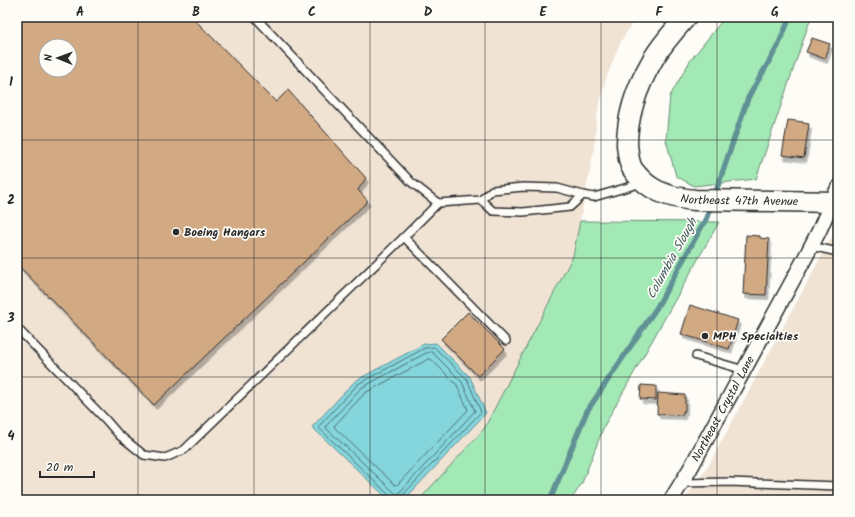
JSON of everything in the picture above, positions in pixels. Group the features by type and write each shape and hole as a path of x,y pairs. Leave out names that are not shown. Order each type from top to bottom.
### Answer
{"street":[{"name":"Northeast 47th Avenue","path":"686,17 672,32 653,59 637,91 632,106 627,136 630,164 635,172 644,182 656,191 680,199 736,200 836,197"},
{"name":"Northeast Crystal Lane","path":"671,500 682,483 744,370 836,197"}],"lane":[{"path":"255,17 411,182 438,203"},
{"path":"17,328 119,435 144,455 165,458 184,450 438,203 481,200 492,190 523,187 557,188 594,197 644,182"},
{"path":"481,200 493,211 523,212 570,208 583,195"},
{"path":"404,237 506,341"},
{"path":"811,246 838,252"},
{"path":"696,356 744,370"},
{"path":"682,483 729,482 838,486"}],"shaded area":[{"path":"17,17 636,17 620,43 606,79 597,115 594,150 573,256 484,429 419,500 17,500"},
{"path":"838,225 838,500 684,500 710,463"}],"green space":[{"path":"725,17 811,17 756,179 694,186 676,176 666,140 670,96 690,61"},
{"path":"580,221 719,222 604,426 582,483 571,500 419,500 484,429 573,256"}],"water":[{"path":"436,343 470,377 486,413 404,500 389,500 312,427 355,381 424,344"}],"building":[{"name":"Boeing Hangars","path":"17,17 192,17 276,102 288,90 366,178 358,190 368,201 154,405 17,264"},
{"path":"812,38 830,44 825,59 806,52"},
{"path":"788,120 809,124 804,158 782,155"},
{"path":"746,235 760,236 760,238 769,239 766,295 743,294"},
{"path":"690,305 738,320 729,349 681,334"},
{"path":"468,312 505,349 478,376 441,339"},
{"path":"641,385 656,386 656,400 640,399"},
{"path":"658,393 685,395 685,411 683,411 683,415 657,414"}],"waterway":[{"name":"Columbia Slough","path":"714,197 748,98 778,46 790,17"},
{"name":"Columbia Slough","path":"550,500 587,411 657,307 706,219 711,205"}],"place":[{"name":"Boeing Hangars","path":"176,232"},
{"name":"MPH Specialties","path":"705,336"}]}
